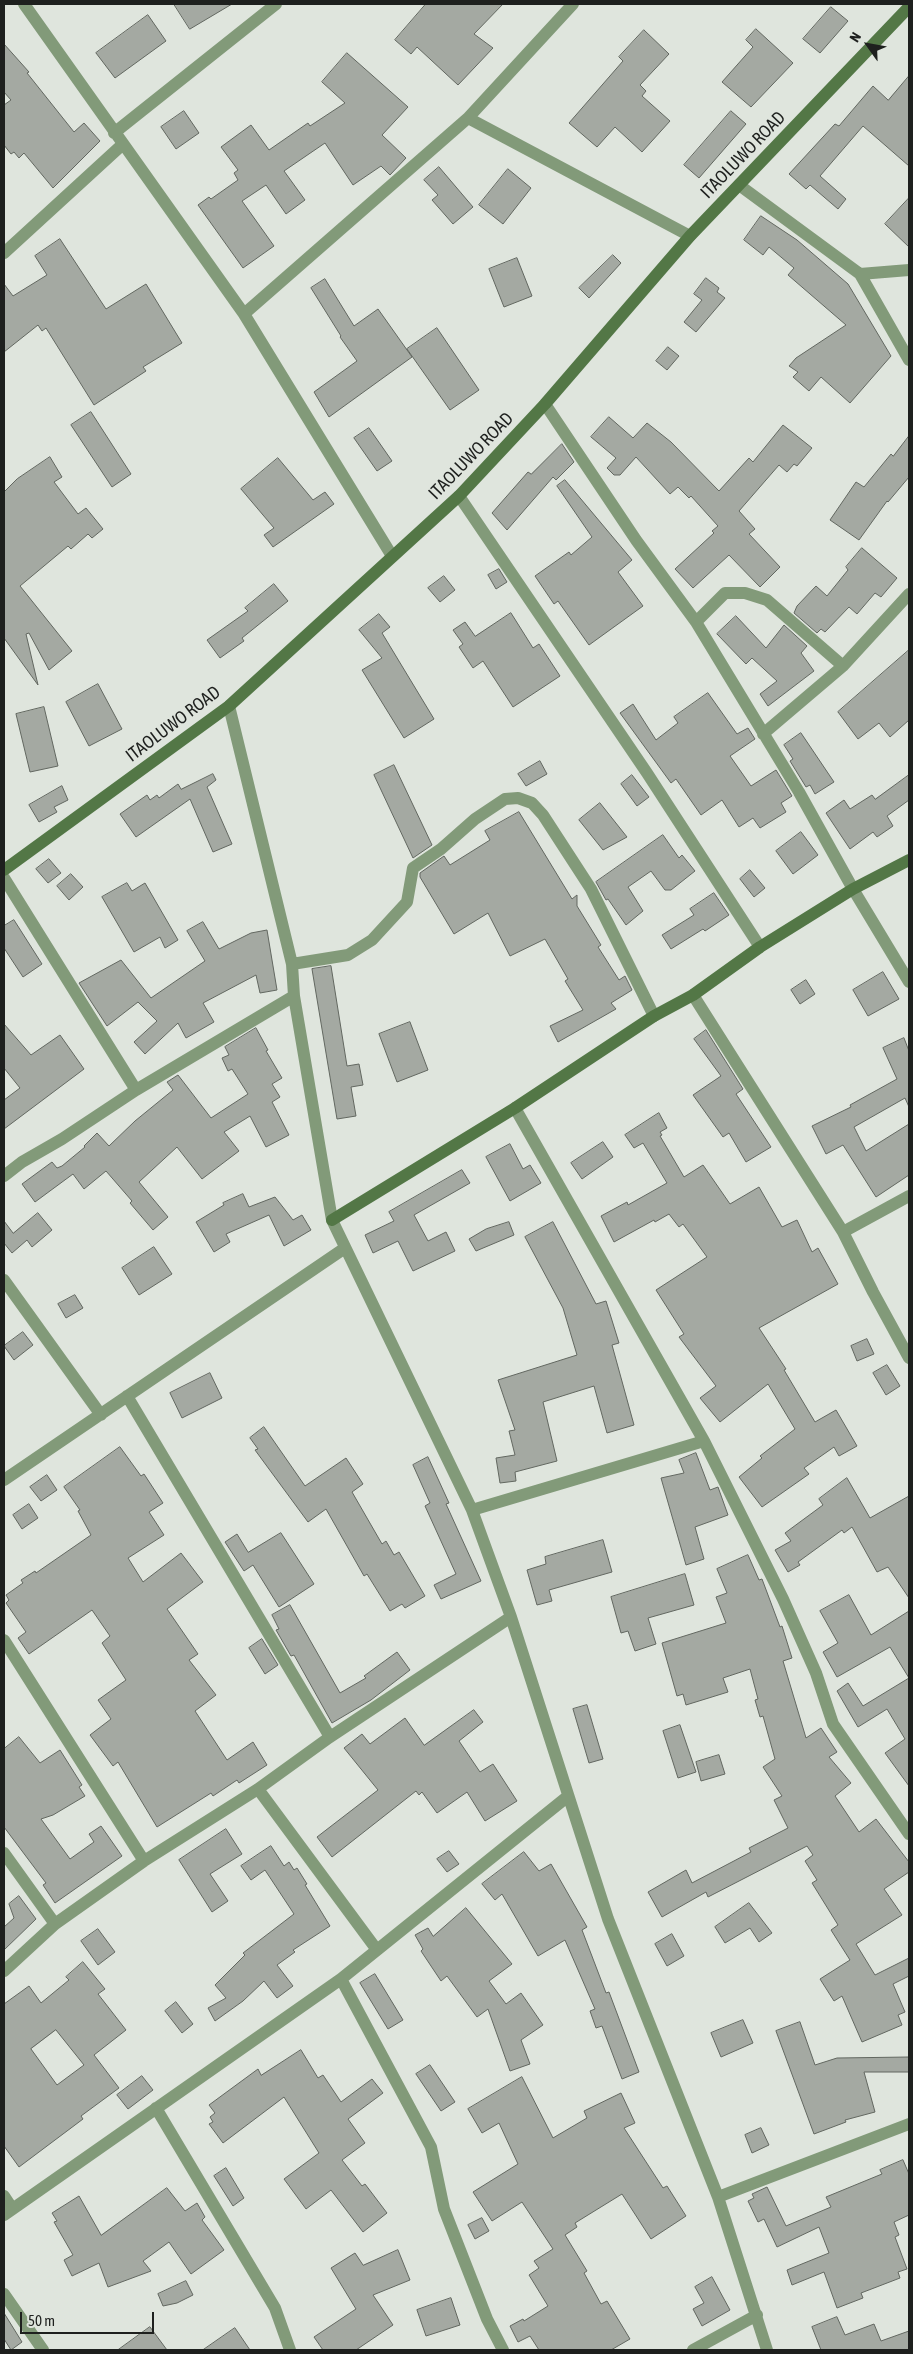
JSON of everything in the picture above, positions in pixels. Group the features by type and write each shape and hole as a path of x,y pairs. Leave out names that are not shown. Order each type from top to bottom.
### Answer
{"street":[{"path":"24,4 244,314 392,556"},
{"path":"244,314 468,118 572,4"},
{"path":"114,133 273,5"},
{"name":"ITAOLUWO ROAD","path":"4,870 228,706 459,496 545,404 690,236 909,6"},
{"path":"468,118 690,236"},
{"path":"4,253 123,144"},
{"path":"739,184 860,274 909,360"},
{"path":"860,274 909,270"},
{"path":"545,404 636,540 696,622 799,792 853,890 909,982"},
{"path":"459,496 647,773 760,947"},
{"path":"696,622 725,593 756,595 767,600 843,666"},
{"path":"763,734 843,666 909,594"},
{"path":"228,706 292,964 294,996 332,1220 472,1510 511,1617 567,1797 608,1919 718,2197 767,2350"},
{"path":"292,964 348,955 372,940 407,902 413,868 441,849 475,819 504,799 518,798 532,803 543,815 591,889 654,1016"},
{"path":"332,1220 516,1108 654,1016 693,994 760,947 853,890 909,860"},
{"path":"4,878 136,1090"},
{"path":"693,994 843,1232 909,1358"},
{"path":"4,1176 22,1162 62,1139 136,1090 294,996"},
{"path":"516,1108 704,1441 783,1599 816,1673 833,1724 909,1834"},
{"path":"843,1232 909,1196"},
{"path":"4,1480 345,1248"},
{"path":"4,1280 101,1415"},
{"path":"127,1396 330,1737"},
{"path":"472,1510 704,1441"},
{"path":"4,1971 55,1924 144,1861 258,1789 330,1737 511,1617"},
{"path":"4,1640 144,1861"},
{"path":"258,1789 377,1950"},
{"path":"4,2196 8,2211 341,1979 567,1797"},
{"path":"4,1853 55,1924"},
{"path":"341,1979 431,2147 444,2208 486,2319 502,2350"},
{"path":"156,2108 275,2308 290,2350"},
{"path":"718,2197 909,2124"},
{"path":"4,2294 42,2350"},
{"path":"693,2350 757,2315"}],"building":[{"path":"174,4 232,4 190,29"},
{"path":"426,4 503,4 474,34 493,48 458,85 417,47 411,54 395,40"},
{"path":"831,7 848,21 820,53 803,39"},
{"path":"148,15 166,41 115,78 96,53"},
{"path":"756,29 793,63 751,107 722,82 753,47 746,40"},
{"path":"644,30 669,54 640,85 646,91 642,96 670,121 642,152 615,127 597,147 569,123 623,61 619,57"},
{"path":"4,44 29,72 27,73 74,132 84,123 100,141 53,188 24,153 19,158 14,152 11,154 4,145 4,105 11,100 4,92"},
{"path":"347,53 408,107 382,135 406,158 390,175 381,166 353,185 325,143 284,171 305,200 286,214 266,185 242,201 274,246 243,268 198,205 209,197 211,199 238,180 234,173 238,170 221,147 251,125 269,150 308,123 310,126 345,103 322,82"},
{"path":"909,76 909,166 863,126 820,176 846,199 838,209 810,185 806,189 789,174 835,124 839,126 873,86 888,100"},
{"path":"184,111 199,133 176,149 161,127"},
{"path":"731,111 746,124 699,178 684,165"},
{"path":"439,167 473,207 453,224 432,200 438,195 424,180"},
{"path":"508,169 531,188 503,224 479,205"},
{"path":"909,198 909,247 885,224"},
{"path":"761,216 797,240 848,284 891,356 850,403 821,377 809,391 793,377 798,372 789,366 796,358 846,325 788,275 794,268 769,247 763,255 744,240"},
{"path":"60,239 106,309 146,284 182,343 143,367 146,371 94,405 46,328 42,331 38,325 4,352 4,284 13,296 47,275 35,256"},
{"path":"613,255 621,263 589,298 579,288"},
{"path":"517,258 532,296 504,307 489,269"},
{"path":"706,278 719,288 717,292 725,298 696,332 684,322 702,300 694,294"},
{"path":"325,279 354,326 378,309 412,357 329,417 314,392 357,361 340,337 311,288"},
{"path":"437,328 479,390 450,410 407,349"},
{"path":"668,347 679,356 667,370 656,361"},
{"path":"91,412 131,474 112,487 71,425"},
{"path":"609,417 633,438 647,423 671,442 719,491 749,458 753,462 783,425 812,448 797,466 794,464 787,472 779,465 739,511 755,529 749,534 780,567 760,587 729,555 693,588 675,569 714,533 712,531 718,526 691,496 689,498 678,487 670,494 636,457 620,475 614,475 607,468 616,458 591,437"},
{"path":"369,428 392,461 377,471 354,438"},
{"path":"909,436 909,477 887,501 859,540 830,520 856,482 864,487 891,454 893,456"},
{"path":"562,444 574,462 556,480 553,477 507,530 492,513 528,472 531,474"},
{"path":"50,457 62,477 54,482 78,514 86,508 103,529 92,538 88,534 71,549 68,546 20,586 72,651 49,670 29,633 26,634 38,685 4,638 4,492 17,479"},
{"path":"278,458 313,500 325,492 334,504 273,547 264,535 274,528 241,489"},
{"path":"565,480 632,560 618,572 643,606 589,645 558,601 554,604 535,576 569,552 571,555 592,537 557,486"},
{"path":"862,548 897,578 881,597 875,593 857,614 849,607 825,632 821,629 817,633 794,613 797,606 816,586 827,596 848,570 846,567"},
{"path":"499,569 507,582 496,589 488,575"},
{"path":"444,576 455,590 440,602 428,588"},
{"path":"274,584 288,601 242,638 244,641 220,658 207,640 248,611 245,608"},
{"path":"511,613 533,648 539,644 560,676 513,707 483,661 473,668 459,647 463,644 453,630 465,622 475,636"},
{"path":"379,614 390,627 382,633 434,719 404,738 362,670 382,658 359,630"},
{"path":"736,616 766,648 784,625 807,646 801,653 814,671 768,706 760,694 777,681 752,658 746,664 717,634"},
{"path":"909,650 909,720 890,737 879,723 858,739 838,712"},
{"path":"98,684 122,729 89,746 66,702"},
{"path":"708,693 737,734 748,728 755,739 730,756 751,786 776,770 792,796 781,803 786,812 760,828 753,818 739,827 722,800 701,815 676,779 671,783 620,713 633,704 656,740 678,723 674,717"},
{"path":"44,707 58,766 30,772 16,714"},
{"path":"801,733 834,782 815,794 810,785 806,787 790,761 793,759 784,745"},
{"path":"540,761 547,774 526,786 518,774"},
{"path":"394,765 432,845 413,858 374,775"},
{"path":"213,774 216,780 207,787 232,844 213,852 190,799 136,837 120,814 147,795 150,800 157,795 159,798 178,784 181,789"},
{"path":"632,775 649,797 637,806 621,784"},
{"path":"909,775 909,800 887,816 893,826 877,837 873,832 850,849 826,813 844,800 850,809 872,795 875,799"},
{"path":"62,786 68,800 54,807 57,812 39,822 29,805"},
{"path":"600,803 627,837 603,850 579,820"},
{"path":"519,812 572,899 577,895 577,906 601,945 598,947 619,980 625,976 632,990 611,1003 616,1009 558,1042 550,1026 583,1010 565,981 568,979 545,939 510,956 488,913 454,934 420,877 420,873 444,856 450,865 490,840 485,831"},
{"path":"801,832 818,855 793,874 776,851"},
{"path":"663,835 679,858 682,855 695,871 671,890 665,890 651,871 628,887 643,911 626,925 608,899 606,900 596,882"},
{"path":"49,859 61,873 48,883 36,869"},
{"path":"750,870 765,888 754,897 740,879"},
{"path":"71,874 83,887 69,900 57,886"},
{"path":"127,883 132,891 145,883 178,940 165,948 160,937 134,952 102,897"},
{"path":"714,893 729,915 705,931 703,929 671,949 662,935 694,915 690,909"},
{"path":"14,920 42,964 23,977 4,948 4,926"},
{"path":"203,922 219,949 251,933 267,930 277,990 260,993 256,975 203,1003 214,1022 186,1038 178,1023 145,1054 134,1042 157,1021 138,1002 107,1026 79,983 121,960 151,998 205,961 187,931"},
{"path":"331,966 347,1066 359,1064 363,1085 351,1087 356,1116 337,1119 312,969"},
{"path":"883,972 899,999 868,1016 853,990"},
{"path":"806,980 815,994 800,1004 791,990"},
{"path":"410,1022 428,1070 397,1082 379,1034"},
{"path":"4,1024 31,1055 60,1035 84,1069 4,1129 4,1100 20,1088 4,1068"},
{"path":"256,1028 268,1050 266,1051 282,1078 272,1084 280,1097 272,1102 289,1135 266,1147 250,1116 224,1132 239,1151 202,1179 177,1147 139,1182 168,1217 153,1230 130,1203 132,1201 106,1171 84,1189 73,1174 35,1202 22,1184 52,1162 57,1168 62,1166 85,1147 97,1133 109,1146 135,1121 173,1090 167,1082 178,1075 211,1118 248,1094 232,1069 228,1071 222,1058 229,1055 225,1047"},
{"path":"706,1030 743,1089 736,1094 771,1147 746,1162 729,1133 723,1137 693,1095 721,1076 694,1039"},
{"path":"904,1038 909,1051 909,1107 905,1098 854,1127 866,1151 909,1124 909,1175 876,1197 843,1145 826,1154 812,1126 851,1107 850,1105 897,1079 883,1048"},
{"path":"659,1113 667,1128 660,1132 662,1135 660,1136 684,1177 703,1165 730,1204 759,1187 782,1227 797,1220 812,1252 818,1248 838,1284 759,1328 786,1369 784,1370 815,1422 836,1410 857,1446 839,1456 834,1447 804,1468 809,1474 762,1507 739,1477 762,1458 760,1456 795,1429 768,1384 720,1422 700,1398 716,1386 679,1337 684,1334 656,1290 707,1257 683,1224 679,1227 669,1214 614,1242 601,1216 627,1202 628,1205 667,1183 643,1143 634,1148 625,1135"},
{"path":"603,1142 613,1157 582,1179 571,1163"},
{"path":"510,1144 523,1169 530,1165 541,1183 510,1201 486,1157"},
{"path":"462,1170 470,1183 414,1215 428,1241 446,1232 455,1251 413,1271 398,1241 373,1253 365,1235 394,1221 389,1212"},
{"path":"243,1194 249,1207 275,1197 293,1220 302,1215 311,1230 284,1246 269,1215 226,1234 230,1242 214,1252 196,1222 224,1205 223,1203"},
{"path":"38,1213 52,1230 32,1247 27,1240 12,1253 4,1243 4,1221 13,1233"},
{"path":"509,1222 514,1235 476,1251 469,1239 486,1229"},
{"path":"553,1222 596,1304 606,1301 619,1343 612,1345 634,1425 607,1433 594,1386 543,1402 557,1461 515,1472 516,1481 500,1483 496,1458 515,1455 509,1431 515,1430 498,1380 577,1355 563,1308 525,1237"},
{"path":"154,1247 172,1274 139,1295 122,1268"},
{"path":"75,1295 83,1308 66,1318 58,1304"},
{"path":"23,1332 33,1345 14,1360 4,1346"},
{"path":"867,1339 874,1354 857,1361 851,1346"},
{"path":"887,1365 900,1386 886,1395 873,1373"},
{"path":"210,1373 222,1398 182,1418 170,1393"},
{"path":"264,1427 305,1486 346,1458 363,1484 352,1492 382,1544 386,1541 394,1555 399,1552 425,1596 405,1608 402,1604 390,1611 367,1574 364,1576 326,1509 308,1522 255,1450 258,1449 250,1438"},
{"path":"120,1447 141,1476 144,1474 163,1503 149,1512 164,1535 128,1558 143,1582 181,1553 203,1582 167,1609 198,1654 189,1660 216,1695 195,1711 227,1760 253,1742 267,1765 239,1783 237,1780 213,1796 211,1793 157,1827 118,1762 113,1766 90,1735 111,1719 98,1700 126,1680 102,1643 110,1636 92,1610 29,1654 18,1638 26,1632 6,1603 9,1600 6,1595 23,1583 21,1580 35,1571 36,1573 91,1535 78,1511 80,1510 64,1487"},
{"path":"696,1453 710,1490 718,1487 728,1515 695,1527 704,1559 686,1565 661,1478 684,1473 679,1460"},
{"path":"428,1457 449,1503 446,1504 481,1581 441,1599 434,1585 456,1574 425,1506 430,1503 413,1465"},
{"path":"47,1475 57,1490 41,1501 30,1487"},
{"path":"847,1478 870,1518 909,1496 909,1598 888,1567 877,1572 852,1527 844,1533 842,1530 798,1562 800,1565 788,1572 775,1550 791,1541 785,1533 823,1505 819,1499"},
{"path":"29,1504 38,1518 22,1529 13,1515"},
{"path":"281,1533 314,1584 279,1607 253,1565 244,1571 225,1542 237,1534 248,1552"},
{"path":"603,1540 612,1572 549,1590 552,1601 537,1605 527,1570 546,1564 545,1557"},
{"path":"748,1555 759,1580 762,1579 780,1627 782,1626 792,1658 783,1661 806,1738 821,1728 837,1752 829,1757 851,1783 835,1796 859,1832 876,1819 909,1862 909,1872 884,1889 902,1915 856,1944 875,1975 909,1958 909,1976 893,1984 905,2012 898,2015 902,2025 862,2042 842,1996 834,2001 820,1979 850,1960 831,1930 838,1925 812,1883 817,1880 805,1861 813,1855 807,1846 708,1897 706,1892 662,1917 648,1892 686,1870 692,1883 751,1852 749,1848 788,1828 774,1800 782,1796 763,1767 775,1759 763,1716 760,1717 755,1700 758,1699 750,1669 723,1678 728,1692 686,1705 683,1694 677,1696 662,1643 726,1623 716,1597 727,1593 717,1569"},
{"path":"685,1574 694,1605 648,1618 656,1644 635,1651 628,1631 621,1633 611,1597"},
{"path":"849,1595 871,1635 909,1611 909,1678 890,1647 837,1677 823,1652 838,1643 820,1611"},
{"path":"290,1605 340,1693 366,1678 364,1676 397,1652 410,1670 371,1700 332,1723 294,1655 291,1656 276,1630 279,1629 272,1615"},
{"path":"262,1639 278,1665 265,1674 249,1648"},
{"path":"909,1678 909,1786 885,1753 905,1739 887,1709 858,1727 837,1691 848,1683 863,1706"},
{"path":"587,1705 603,1759 589,1763 573,1709"},
{"path":"474,1710 483,1722 459,1741 480,1772 493,1764 517,1801 485,1821 467,1792 437,1813 422,1792 419,1795 416,1791 332,1857 317,1837 378,1790 344,1748 362,1734 370,1744 405,1718 424,1745"},
{"path":"680,1725 696,1772 678,1778 663,1731"},
{"path":"19,1737 40,1763 60,1750 82,1785 79,1787 85,1796 53,1815 41,1819 70,1859 94,1842 89,1834 101,1826 122,1856 55,1903 43,1885 46,1883 4,1827 4,1749"},
{"path":"719,1755 725,1774 701,1781 696,1762"},
{"path":"226,1829 242,1854 210,1874 228,1901 212,1912 179,1860"},
{"path":"271,1846 284,1866 289,1862 294,1870 297,1868 330,1926 293,1950 295,1952 277,1965 293,1986 277,1998 264,1981 243,2001 215,2021 208,2008 226,1998 215,1985 245,1955 243,1953 294,1914 265,1870 251,1880 241,1866"},
{"path":"449,1851 459,1864 447,1872 437,1859"},
{"path":"524,1852 539,1871 551,1864 587,1927 582,1930 606,1993 609,1992 639,2072 622,2079 602,2026 596,2028 590,2011 595,2009 565,1940 538,1956 502,1894 495,1900 482,1884"},
{"path":"19,1896 36,1919 4,1950 4,1927 14,1918 9,1904"},
{"path":"749,1903 772,1933 759,1942 750,1928 725,1943 715,1927"},
{"path":"466,1908 512,1964 489,1981 506,2004 521,1993 543,2025 521,2040 530,2064 510,2071 488,2009 477,2017 447,1976 441,1981 421,1951 423,1949 415,1935 428,1928 433,1936"},
{"path":"98,1929 115,1952 98,1965 81,1941"},
{"path":"672,1934 684,1956 667,1966 655,1944"},
{"path":"83,1962 105,1989 98,1994 126,2030 94,2055 119,2088 81,2116 83,2119 19,2167 4,2146 4,2004 29,1986 41,2003 69,1980 66,1977","holes":["56,2030 84,2065 57,2085 31,2049"]},
{"path":"375,1974 403,2020 388,2029 360,1983"},
{"path":"176,2002 193,2024 182,2033 165,2011"},
{"path":"743,2020 753,2043 721,2057 711,2033"},
{"path":"800,2022 815,2065 837,2058 909,2057 909,2072 864,2072 875,2112 845,2120 846,2122 814,2134 776,2031"},
{"path":"301,2050 318,2078 323,2075 341,2102 372,2079 383,2093 348,2119 365,2143 342,2160 362,2186 365,2184 387,2213 363,2232 331,2190 306,2209 284,2179 319,2153 284,2097 223,2143 209,2124 213,2122 210,2117 215,2113 209,2105 258,2069 261,2075"},
{"path":"430,2065 455,2102 441,2111 416,2074"},
{"path":"142,2076 153,2090 128,2109 117,2095"},
{"path":"522,2077 553,2138 587,2118 584,2111 621,2093 635,2123 624,2128 663,2188 667,2186 686,2216 651,2239 622,2194 575,2223 577,2227 565,2235 587,2271 584,2273 601,2304 607,2301 630,2339 611,2350 539,2350 530,2336 518,2342 510,2326 523,2319 524,2321 548,2306 529,2275 539,2268 534,2261 553,2249 522,2202 492,2221 473,2192 518,2164 499,2123 482,2133 468,2109"},
{"path":"761,2128 769,2145 752,2153 745,2135"},
{"path":"903,2160 909,2174 909,2215 894,2222 899,2235 895,2237 907,2269 898,2272 900,2278 861,2293 863,2298 837,2308 824,2272 792,2285 787,2270 829,2253 819,2227 777,2247 764,2219 758,2222 748,2201 754,2198 752,2194 767,2187 786,2226 831,2207 826,2197 882,2174 880,2170"},
{"path":"226,2168 244,2198 233,2206 214,2176"},
{"path":"167,2188 185,2211 197,2203 205,2217 202,2220 224,2250 191,2274 169,2242 143,2261 151,2271 108,2287 99,2263 72,2276 64,2260 73,2255 54,2222 57,2221 52,2213 79,2196 101,2235"},
{"path":"482,2218 489,2231 475,2239 468,2225"},
{"path":"398,2250 410,2280 373,2295 393,2325 356,2350 323,2350 314,2337 356,2309 331,2268 355,2253 363,2265"},
{"path":"712,2277 730,2310 702,2326 693,2309 704,2303 695,2287"},
{"path":"186,2281 193,2295 177,2303 163,2306 158,2294"},
{"path":"451,2298 460,2325 426,2336 417,2310"},
{"path":"4,2313 22,2342 11,2350 4,2339"},
{"path":"837,2317 845,2335 874,2324 881,2341 909,2331 909,2350 821,2350 812,2327"},
{"path":"150,2327 167,2350 118,2350"},
{"path":"235,2328 250,2350 203,2350"}]}
